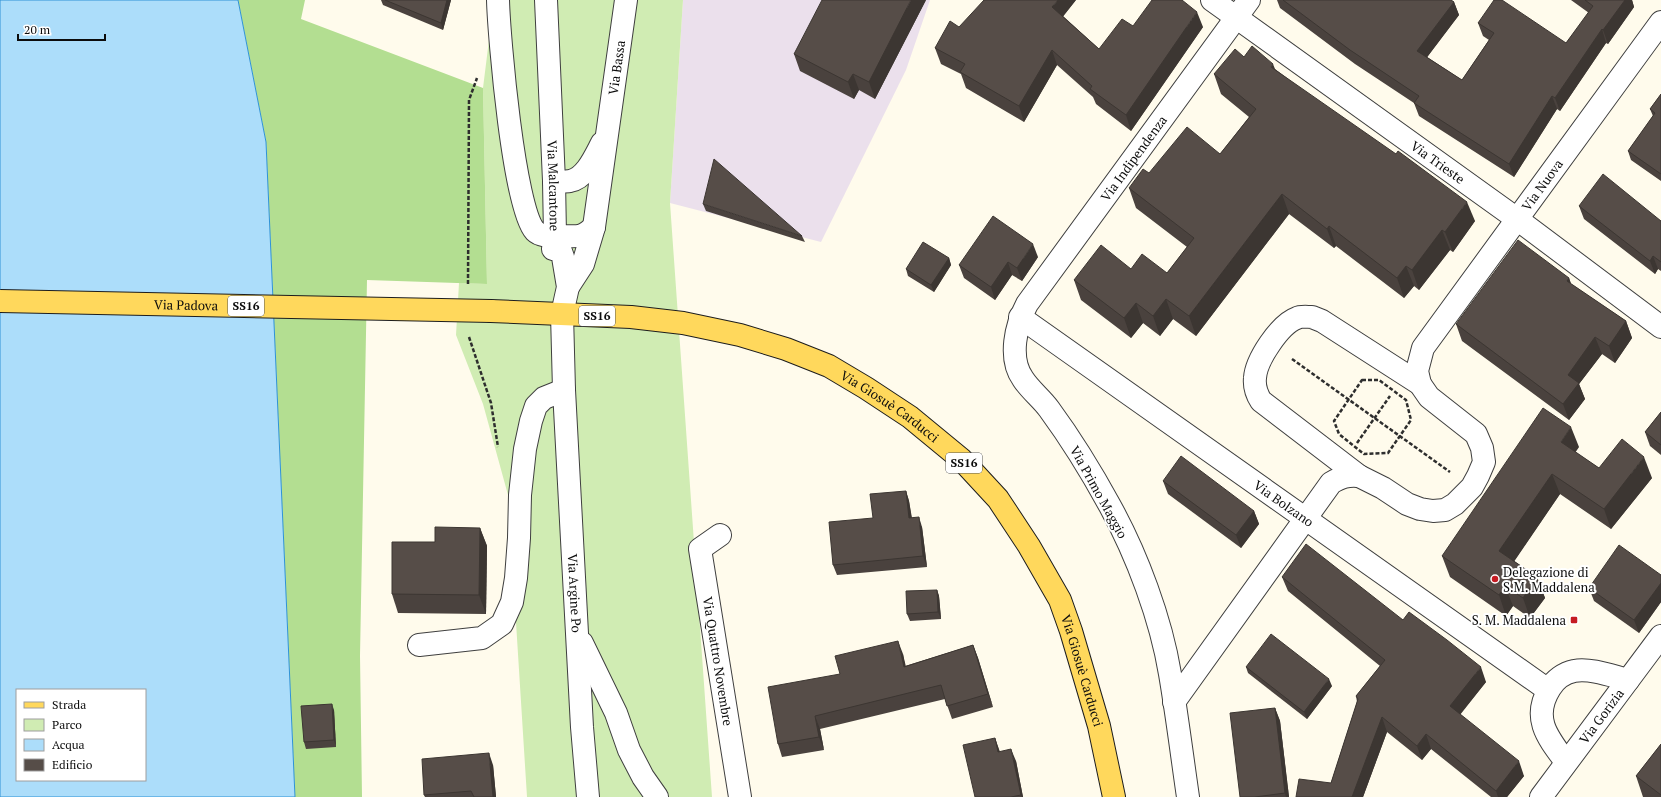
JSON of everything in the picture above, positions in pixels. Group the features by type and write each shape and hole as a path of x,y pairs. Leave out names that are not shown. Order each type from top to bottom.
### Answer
{"main road":[{"name":"Via Padova","path":"0,301 491,311"},
{"name":"Via Giosuè Carducci","path":"491,311 631,317 683,323 740,336 786,349 828,366 866,388 910,417 961,459 998,499 1029,546 1060,600 1071,631 1099,726 1114,797"}],"street":[{"name":"Via Malcantone","path":"498,0 512,144 522,197 533,229 540,235 555,236 546,0"},
{"name":"Via Bassa","path":"568,287 583,264 594,227 626,0"},
{"name":"Via Trieste","path":"1212,0 1518,218 1661,327"},
{"name":"Via Indipendenza","path":"1020,317 1031,297 1249,0"},
{"name":"Via Nuova","path":"1423,348 1661,22"},
{"path":"554,181 570,181 580,176 588,168 607,134"},
{"path":"555,236 575,237 585,235 594,227"},
{"path":"555,236 562,257 568,287 562,314"},
{"path":"555,236 552,256 552,288 562,314"},
{"name":"Via Argine Po","path":"562,314 564,390 577,631 588,797"},
{"name":"Via Bolzano","path":"1020,317 1548,690"},
{"name":"Via Primo Maggio","path":"1020,317 1016,334 1017,366 1022,378 1048,407 1096,481 1124,533 1157,622 1169,667 1188,797"},
{"path":"1312,317 1322,321 1370,354 1381,358 1420,384 1429,397 1476,434 1482,448 1484,462 1472,487 1455,504 1445,510 1433,511 1420,509 1407,504 1384,488 1359,476 1261,401 1256,392 1255,376 1270,344 1288,324 1297,318 1312,317"},
{"path":"1381,358 1398,359 1423,348"},
{"path":"1420,384 1417,371 1423,348"},
{"path":"419,644 482,638 502,624 512,602 516,578 520,495 525,449 531,421 536,406 544,398 564,390"},
{"path":"1320,446 1328,461 1332,473 1331,483"},
{"path":"1174,702 1331,483 1341,477 1349,475 1359,476"},
{"name":"Via Quattro Novembre","path":"720,536 700,549 740,797"},
{"path":"577,631 616,714 629,750 657,797"},
{"name":"Via Gorizia","path":"1541,797 1661,636"},
{"path":"1566,762 1550,740 1542,719 1542,703 1553,683 1563,675 1574,671 1609,675 1628,680"}],"path":[{"path":"468,289 470,100 473,85 479,73 502,49"},
{"path":"468,331 491,403 499,450"},
{"path":"1270,344 1472,487"},
{"path":"1362,380 1378,380 1394,391 1406,400 1411,420 1388,453 1364,454 1339,434 1334,421 1362,380"},
{"path":"1354,446 1394,391"}],"shaded area":[{"path":"683,0 930,0 906,70 821,242 670,203"}],"green space":[{"path":"238,0 305,0 301,19 483,88 487,284 367,280 360,656 362,797 295,797 266,142"},
{"path":"494,0 683,0 670,203 712,797 527,797 508,495 483,404 456,335 459,283 487,284 483,88"}],"water":[{"path":"0,0 238,0 266,142 295,797 0,797"}],"building":[{"path":"385,0 447,0 441,23"},
{"path":"822,0 911,0 869,82 853,74 848,82 794,54"},
{"path":"984,0 1058,0 1052,7 1099,49 1122,19 1133,26 1152,0 1182,0 1197,12 1126,115 1090,89 1092,86 1052,50 1019,106 960,72 965,64 935,48 950,21 959,27"},
{"path":"1283,0 1451,0 1454,2 1417,51 1462,80 1494,33 1478,23 1494,0 1502,0 1566,43 1593,6 1585,0 1625,0 1603,30 1602,29 1555,98 1552,96 1509,164 1414,103 1419,96 1350,50"},
{"path":"1252,46 1273,64 1271,67 1396,154 1398,151 1467,202 1445,232 1442,230 1412,270 1406,266 1397,278 1329,226 1327,229 1282,194 1189,316 1166,299 1153,316 1136,303 1124,318 1074,280 1101,245 1131,269 1142,254 1167,273 1194,238 1129,188 1143,169 1149,173 1187,127 1220,154 1256,109 1214,74 1235,49 1244,57"},
{"path":"1661,94 1661,174 1628,151 1655,113 1650,109"},
{"path":"714,159 802,236 703,204"},
{"path":"1603,174 1661,221 1661,262 1653,256 1650,261 1579,206"},
{"path":"993,216 1033,244 1017,268 1008,262 991,287 959,265"},
{"path":"1518,240 1569,278 1567,281 1626,321 1609,346 1595,337 1568,375 1579,383 1563,404 1456,324"},
{"path":"923,242 949,258 931,285 906,269"},
{"path":"1543,408 1571,427 1561,442 1599,468 1622,439 1644,457 1604,509 1552,474 1499,551 1537,577 1523,598 1505,586 1499,595 1442,556"},
{"path":"1661,412 1661,445 1645,432"},
{"path":"1181,456 1254,511 1236,535 1163,481"},
{"path":"906,491 909,518 919,517 923,556 833,565 829,522 873,518 870,494"},
{"path":"435,527 480,528 479,595 392,594 392,542 435,542"},
{"path":"1306,544 1403,620 1409,612 1481,667 1450,706 1519,761 1496,791 1426,734 1417,746 1382,717 1352,797 1296,797 1299,779 1331,783 1358,699 1356,696 1385,660 1282,577"},
{"path":"1619,545 1661,575 1661,583 1634,620 1589,588"},
{"path":"937,590 938,612 907,614 906,591"},
{"path":"1271,634 1329,679 1304,712 1246,667"},
{"path":"898,641 904,667 973,645 988,694 947,706 941,685 815,716 819,737 778,744 768,687 840,674 835,656"},
{"path":"332,704 334,740 304,742 301,706"},
{"path":"1275,708 1285,793 1255,797 1240,797 1230,713"},
{"path":"995,738 998,752 1011,749 1021,795 1011,797 975,797 963,745"},
{"path":"1661,744 1661,795 1636,776"},
{"path":"489,753 493,797 474,797 471,791 424,795 422,759"}],"place":[{"name":"Delegazione di S.M. Maddalena","path":"1495,579"},
{"name":"S. M. Maddalena","path":"1574,620"}]}
